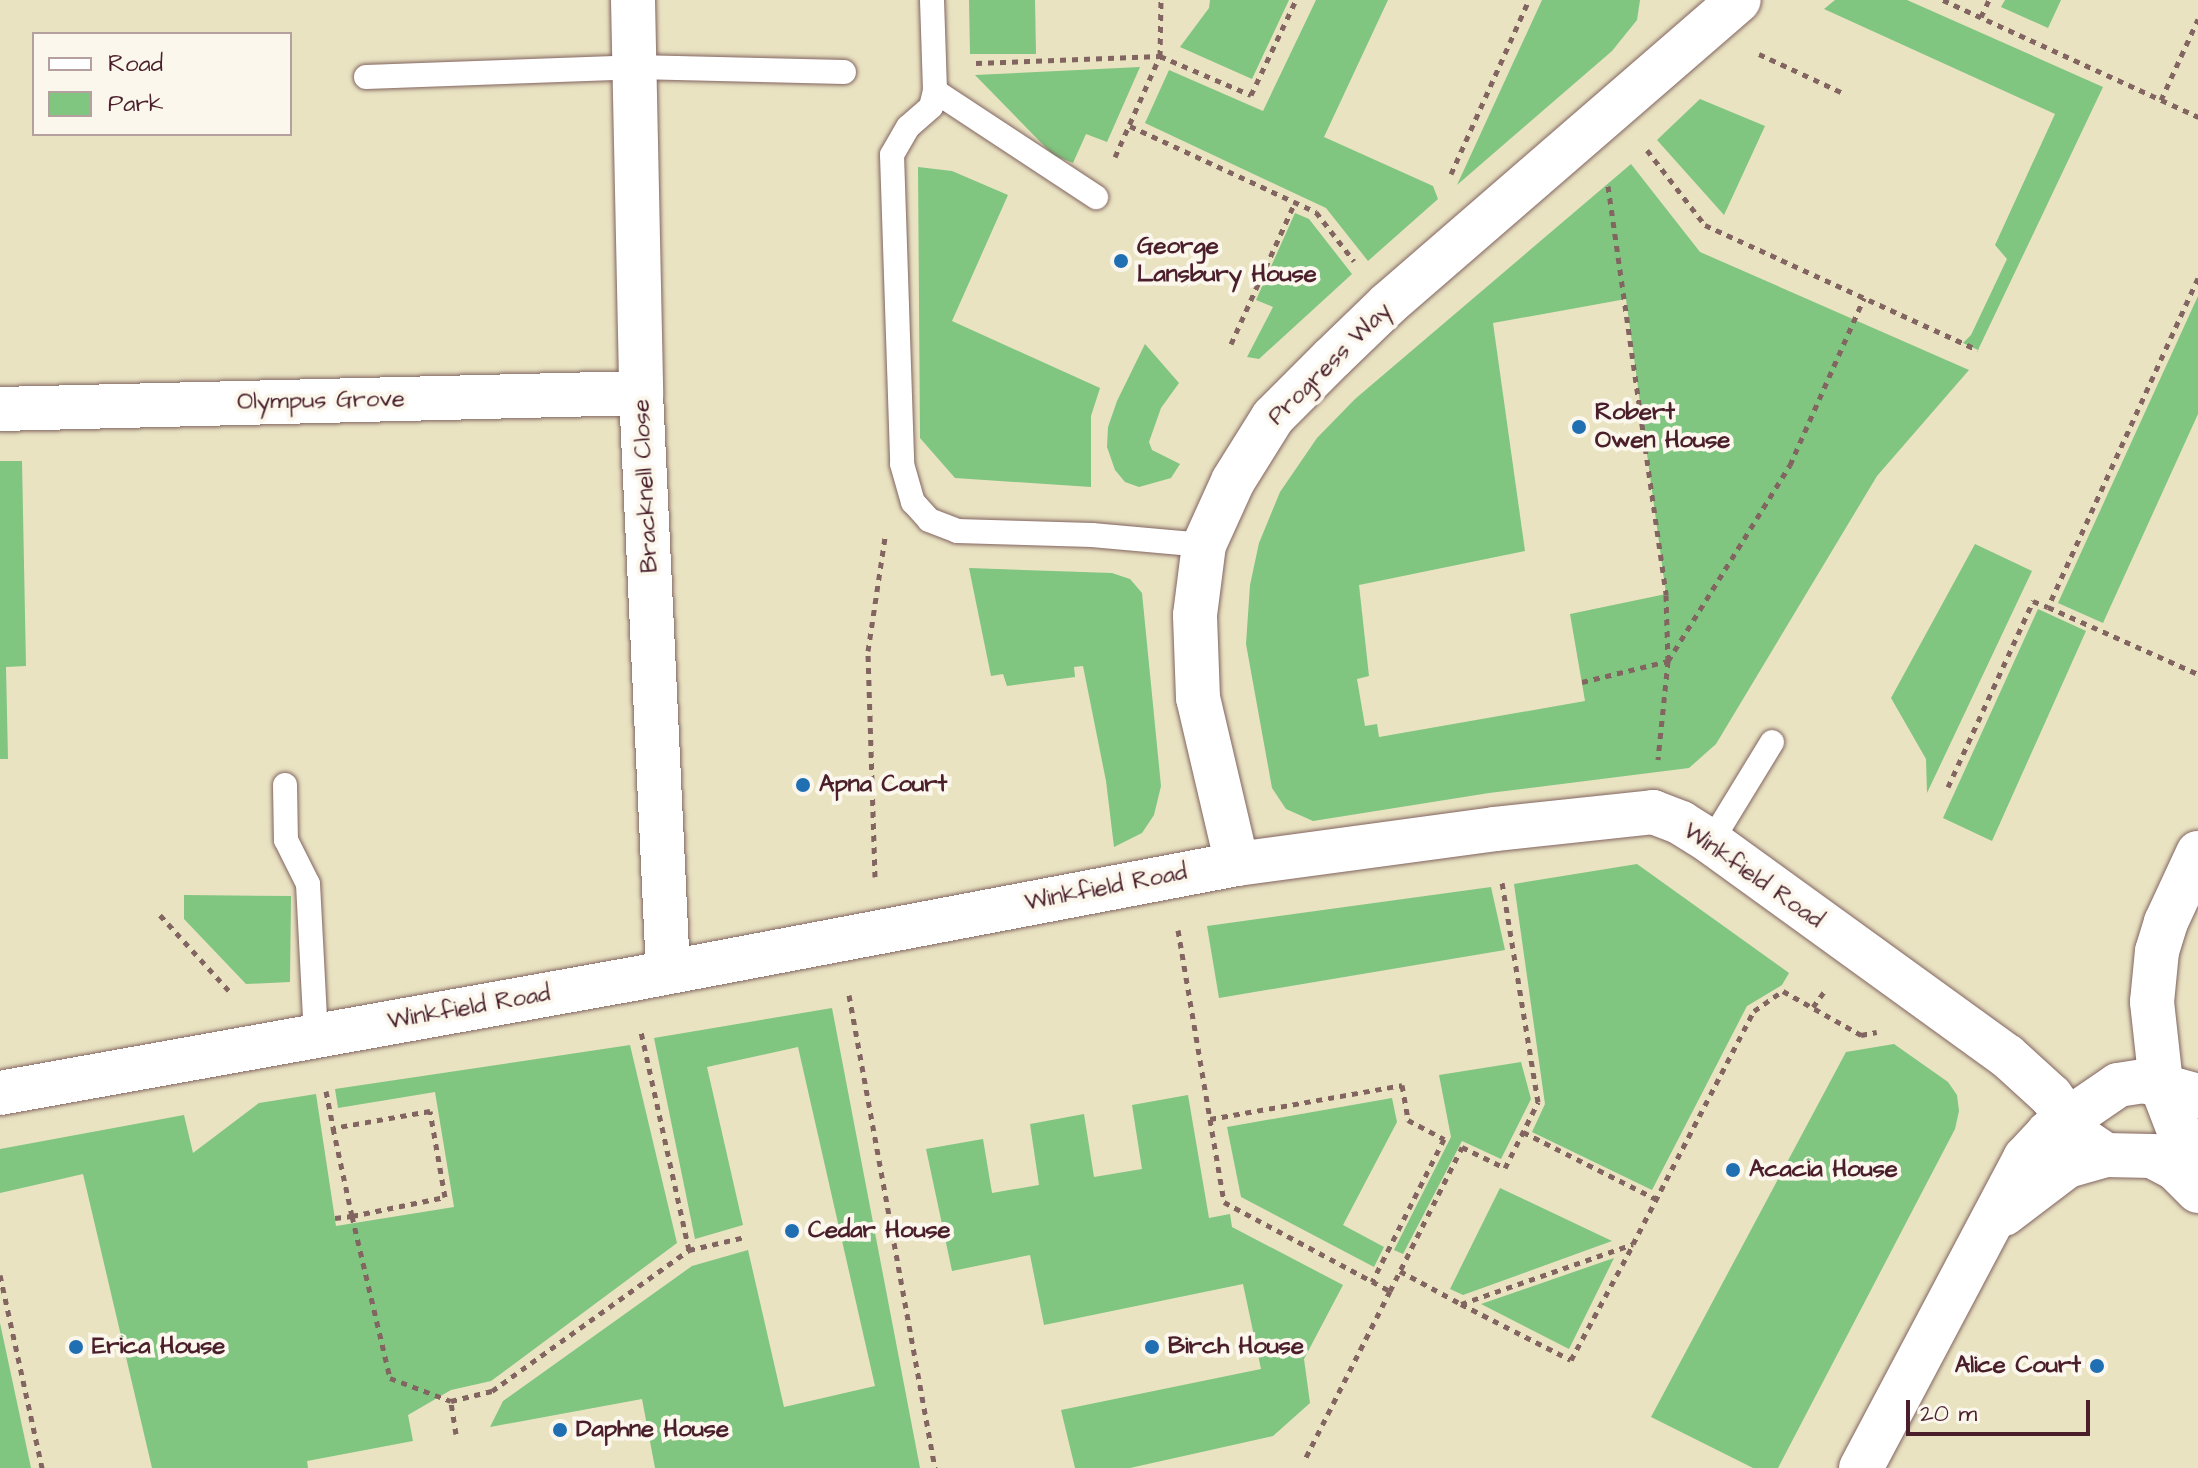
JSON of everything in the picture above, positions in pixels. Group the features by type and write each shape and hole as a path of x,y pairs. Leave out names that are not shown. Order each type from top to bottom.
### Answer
{"street":[{"name":"Bracknell Close","path":"633,0 650,975"},
{"name":"Progress Way","path":"1237,864 1198,698 1195,615 1204,545 1233,481 1273,417 1388,304 1723,6"},
{"name":"Olympus Grove","path":"0,409 641,393"},
{"name":"Winkfield Road","path":"0,1093 1237,864 1495,829 1653,812 1681,823 1711,842 2031,1074 2082,1139 2106,1155"},
{"path":"2118,1085 2140,1045 2152,1002 2157,951 2166,922 2198,853"},
{"path":"2152,1002 2180,1090 2198,1181"},
{"path":"1861,1468 2025,1158 2067,1119 2118,1085 2144,1081 2180,1090"},
{"path":"1987,1228 2041,1183 2067,1166 2106,1155 2152,1156 2176,1169 2198,1191"}],"lane":[{"path":"932,0 935,91 931,107 908,127 892,155 902,464 913,502 929,520 957,531 1092,535 1204,545"},
{"path":"366,77 635,67 844,72"},
{"path":"935,91 1096,197"},
{"path":"1711,842 1772,742"},
{"path":"285,785 286,840 308,884 296,1038"}],"path":[{"path":"1096,197 1160,56 1161,0"},
{"path":"934,65 1160,56 1251,95 1296,0"},
{"path":"1467,235 1445,186 1529,0"},
{"path":"1943,0 2198,117"},
{"path":"1981,17 1989,0"},
{"path":"2161,100 2198,19"},
{"path":"1751,50 1845,94"},
{"path":"1130,126 1316,212 1359,268"},
{"path":"1646,149 1705,225 1978,350"},
{"path":"1608,183 1666,595 1668,661 1653,812"},
{"path":"1231,344 1295,202"},
{"path":"2048,607 2198,278"},
{"path":"1582,682 1668,661 1790,465 1864,298"},
{"path":"875,884 868,651 885,537 913,502"},
{"path":"1948,787 2033,601 2198,674"},
{"path":"1304,1461 1462,1147 1505,1168 1538,1102 1495,829"},
{"path":"160,915 296,1038 333,1128 390,1378 451,1401 492,1391 689,1250 745,1237"},
{"path":"1176,917 1224,1202 1390,1291"},
{"path":"839,939 935,1468"},
{"path":"650,975 689,1250"},
{"path":"1813,1007 1829,985"},
{"path":"1400,1271 1571,1360 1754,1011 1783,991 1861,1035 1892,1029"},
{"path":"1210,1119 1402,1085 1408,1120 1444,1139 1372,1282"},
{"path":"333,1128 430,1111 445,1197 335,1218"},
{"path":"1523,1132 1656,1199"},
{"path":"1461,1304 1633,1244"},
{"path":"0,1275 42,1468"},
{"path":"451,1401 456,1434"}],"green space":[{"path":"969,0 1035,0 1036,54 970,54"},
{"path":"1210,0 1289,0 1252,79 1180,47 1209,8"},
{"path":"1316,0 1388,0 1324,137 1433,186 1438,199 1368,261 1326,208 1145,123 1169,70 1263,111"},
{"path":"1542,0 1640,0 1637,20 1612,51 1457,185"},
{"path":"1835,0 1907,0 2103,87 1978,350 1963,343 1971,335 2007,259 1995,245 2055,114 1824,9"},
{"path":"2005,0 2061,0 2048,28 2001,7"},
{"path":"1140,67 1107,142 1086,134 1073,163 1053,155 975,75"},
{"path":"1700,99 1765,126 1724,215 1657,140"},
{"path":"1631,164 1700,252 1969,370 1877,476 1716,744 1689,768 1489,793 1313,821 1286,809 1272,788 1246,644 1250,585 1259,543 1280,492 1317,438 1355,399","holes":["1626,299 1666,594 1570,614 1585,701 1379,737 1377,724 1365,726 1357,679 1369,676 1359,585 1525,551 1493,323"]},
{"path":"918,167 952,171 1008,195 952,321 1100,388 1091,416 1091,487 955,478 920,438"},
{"path":"1295,213 1309,219 1352,274 1259,359 1247,357 1273,307 1256,300"},
{"path":"2198,296 2198,414 2103,623 2058,603"},
{"path":"1145,344 1179,383 1161,408 1149,442 1152,450 1180,464 1171,478 1139,487 1125,482 1115,470 1107,447 1108,427 1117,401"},
{"path":"0,461 22,461 26,666 6,667 8,759 0,759"},
{"path":"1975,544 2032,571 1927,793 1926,759 1891,698"},
{"path":"969,568 1112,573 1130,579 1142,593 1161,786 1154,815 1142,833 1114,847 1106,781 1083,666 1074,667 1075,677 1007,686 1003,674 991,676"},
{"path":"2038,609 2086,631 1992,841 1943,818"},
{"path":"1637,864 1789,973 1782,985 1747,1006 1652,1190 1532,1132 1545,1104 1514,884"},
{"path":"1491,887 1505,950 1219,998 1207,926"},
{"path":"184,895 291,896 290,982 246,984 184,919"},
{"path":"832,1008 920,1468 655,1468 642,1399 490,1427 503,1401 692,1266 748,1250 784,1407 875,1386 798,1047 707,1067 743,1225 695,1239 654,1038"},
{"path":"1894,1044 1948,1082 1957,1095 1959,1111 1955,1129 1778,1468 1753,1468 1651,1417 1846,1052"},
{"path":"630,1045 677,1243 491,1381 451,1390 408,1415 413,1441 307,1461 308,1468 152,1468 83,1174 0,1193 0,1149 184,1115 193,1153 259,1103 316,1094 336,1226 454,1207 435,1092 338,1108 335,1089"},
{"path":"1521,1062 1531,1099 1501,1159 1462,1141 1403,1254 1394,1250 1451,1137 1439,1075"},
{"path":"1188,1095 1209,1218 1230,1214 1232,1227 1343,1285 1304,1359 1310,1403 1273,1436 1130,1468 1075,1468 1061,1410 1261,1369 1243,1284 1044,1325 1030,1255 952,1271 926,1149 983,1139 992,1193 1039,1185 1030,1124 1084,1114 1094,1177 1142,1169 1132,1105"},
{"path":"1392,1098 1397,1122 1343,1225 1384,1247 1374,1267 1241,1197 1227,1127"},
{"path":"1500,1188 1612,1241 1463,1295 1450,1289"},
{"path":"1614,1258 1569,1349 1481,1304"},
{"path":"0,1323 31,1468 0,1468"}],"place":[{"name":"George Lansbury House","path":"1121,261"},
{"name":"Robert Owen House","path":"1579,427"},
{"name":"Apna Court","path":"803,785"},
{"name":"Acacia House","path":"1733,1170"},
{"name":"Cedar House","path":"792,1231"},
{"name":"Erica House","path":"76,1347"},
{"name":"Birch House","path":"1152,1347"},
{"name":"Alice Court","path":"2097,1366"},
{"name":"Daphne House","path":"560,1430"}]}
